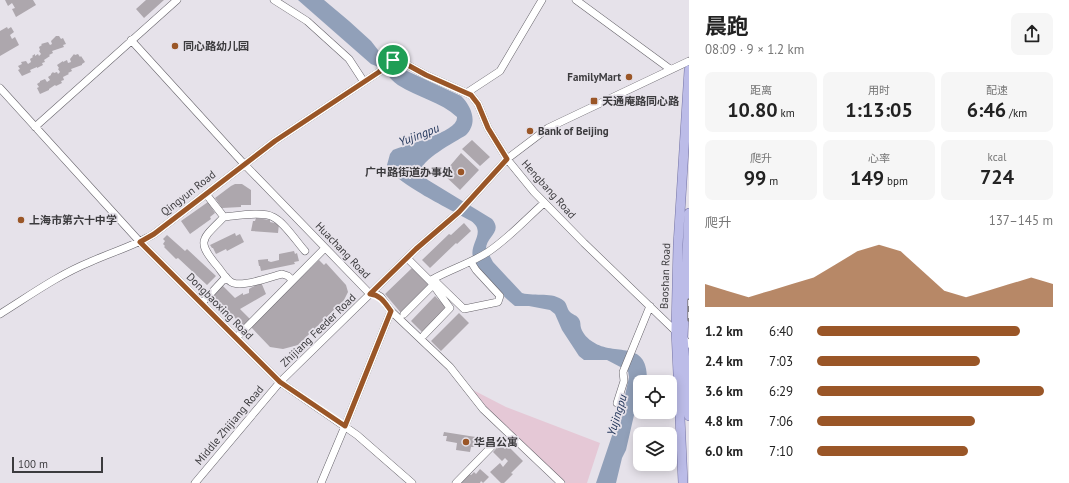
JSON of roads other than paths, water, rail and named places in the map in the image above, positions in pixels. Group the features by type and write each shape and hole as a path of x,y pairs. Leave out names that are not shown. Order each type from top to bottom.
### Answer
{"main road":[{"name":"Baoshan Road","path":"683,483 676,330 678,245 689,70"},
{"name":"Baoshan Road","path":"689,213 686,340 689,416"}],"street":[{"path":"35,127 177,0"},
{"path":"274,0 307,21 344,54 364,82"},
{"path":"468,92 500,71 542,0"},
{"path":"576,0 670,69"},
{"name":"Huachang Road","path":"131,40 244,164 325,248 370,294 376,294 381,297 391,311 450,367 483,410 561,483"},
{"name":"Qingyun Road","path":"0,314 89,262 140,242 154,234 275,141 379,72 394,59 426,75 468,92"},
{"name":"Zhijiang Feeder Road","path":"280,382 407,258 459,212 507,159 548,128 689,61"},
{"name":"Dongbaoxing Road","path":"0,88 140,242 280,382 357,435 412,483"},
{"name":"Hengbang Road","path":"468,92 478,104 488,128 507,159 544,203 686,340"},
{"path":"206,194 224,217"},
{"path":"472,261 476,270 500,296 498,302 464,309 433,279 445,272 472,261 489,251 544,203"},
{"path":"292,280 288,276 282,274 243,284 233,283 206,252 204,245 205,238 224,217 266,214 274,217 281,223 305,251"},
{"path":"236,338 325,248"},
{"path":"407,258 433,285 450,308 424,335"},
{"path":"202,303 226,276"},
{"path":"404,314 433,285"},
{"path":"617,403 624,381 622,372 650,306"},
{"path":"321,483 391,311"},
{"name":"Middle Zhijiang Road","path":"195,483 280,382"},
{"path":"456,483 494,444"}],"water":[{"path":"298,0 324,0 371,41 385,59 392,64 461,96 465,100 471,110 473,120 470,130 466,135 446,147 425,163 420,174 492,219 496,227 488,241 486,249 493,262 522,293 549,295 559,298 565,302 570,312 578,318 583,332 591,341 602,346 629,351 637,354 642,359 646,368 646,375 633,375 633,419 616,483 596,483 624,400 629,377 628,371 607,360 584,360 579,356 562,330 555,314 550,310 529,306 515,306 491,283 475,263 472,252 478,234 476,225 411,188 391,172 387,165 390,154 393,150 441,133 455,123 457,117 444,107 398,85 383,71 371,64"}],"railway":[{"path":"689,300 689,320"}],"place":[{"name":"同心路幼儿园","path":"175,46"},
{"name":"FamilyMart","path":"629,77"},
{"name":"天通庵路同心路","path":"594,101"},
{"name":"Bank of Beijing","path":"530,131"},
{"name":"广中路街道办事处","path":"461,172"},
{"name":"上海市第六十中学","path":"21,220"},
{"name":"华昌公寓","path":"466,442"}],"water label":[{"name":"Yujingpu","path":"419,135"},
{"name":"Yujingpu","path":"617,415"}]}
